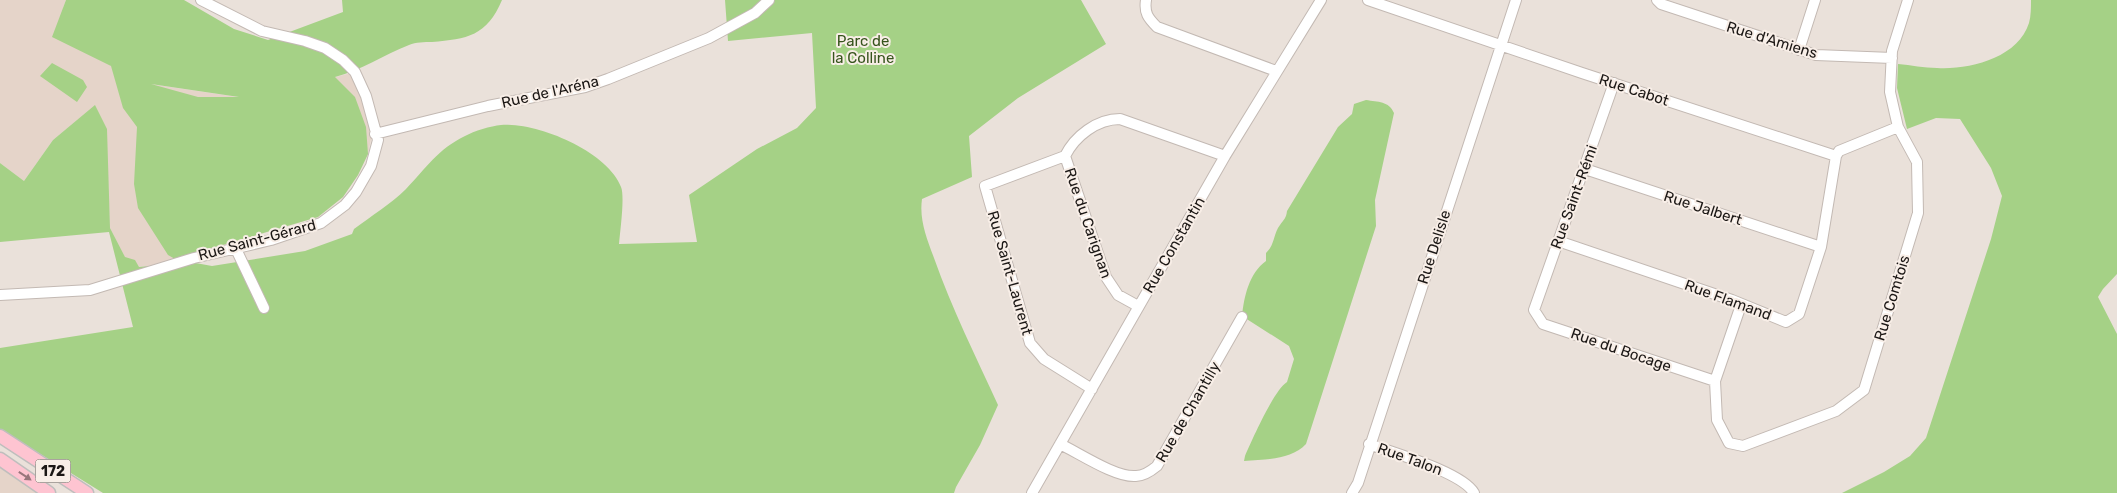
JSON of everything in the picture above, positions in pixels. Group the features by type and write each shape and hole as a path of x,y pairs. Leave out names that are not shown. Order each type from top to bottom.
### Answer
{"main road":[{"name":"172","path":"0,436 87,493"},
{"name":"172","path":"0,459 49,493"}],"street":[{"name":"Rue Saint-Gérard","path":"0,295 90,290 181,261 271,240 318,224 338,211 356,192 371,166 378,140 366,96 355,72 343,60 318,44 250,26 201,0"},
{"name":"Rue de l'Aréna","path":"376,134 488,106 585,86 608,79 709,38 755,12 769,0"},
{"path":"1146,0 1145,10 1148,18 1157,27 1276,71"},
{"name":"Rue Constantin","path":"1032,493 1225,156 1321,0"},
{"name":"Rue Cabot","path":"1368,0 1836,156"},
{"name":"Rue Delisle","path":"1352,493 1358,483 1516,0"},
{"name":"Rue d'Amiens","path":"1656,0 1661,4 1816,55 1892,58"},
{"path":"1799,50 1816,0"},
{"name":"Rue Comtois","path":"1715,381 1717,420 1729,443 1743,446 1836,411 1864,390 1918,213 1917,162 1898,128 1890,92 1892,52 1908,0"},
{"name":"Rue Saint-Rémi","path":"1534,310 1614,83"},
{"path":"1065,156 1070,145 1082,134 1104,122 1120,119 1225,156"},
{"path":"1836,156 1839,151 1898,128"},
{"name":"Rue Saint-Laurent","path":"1065,156 985,186 1030,342 1044,359 1092,389"},
{"name":"Rue du Carignan","path":"1065,156 1106,277 1118,295 1138,306"},
{"name":"Rue Flamand","path":"1558,241 1786,322 1799,314 1821,247 1836,156"},
{"name":"Rue Jalbert","path":"1585,169 1821,247"},
{"path":"235,247 264,308"},
{"path":"1715,381 1741,305"},
{"name":"Rue du Bocage","path":"1534,310 1543,324 1715,381"},
{"name":"Rue de Chantilly","path":"1060,444 1115,472 1130,476 1138,476 1149,472 1157,466 1242,317"},
{"name":"Rue Talon","path":"1370,444 1448,473 1472,489 1474,493"}],"shaded area":[{"path":"0,0 66,0 63,8 111,66 137,82 251,99 355,72 373,129 368,154 358,175 343,197 318,217 157,265 138,267 125,258 110,228 108,179 95,106 53,140 24,181 0,163"},
{"path":"0,464 41,493 0,493"}],"green space":[{"path":"66,0 184,0 234,29 268,40 343,12 342,0 502,0 490,21 466,37 412,44 335,77 355,97 366,127 368,154 358,175 343,197 318,217 175,259 168,255 138,208 134,184 137,127 123,108 111,66 52,37","holes":["151,84 239,97 198,97"]},
{"name":"Parc de la Colline","path":"725,0 1081,0 1106,44 1018,98 969,136 972,177 922,199 923,222 931,251 956,314 998,405 980,445 954,493 103,493 0,429 0,348 133,327 109,232 0,242 0,163 24,181 53,140 95,105 107,129 110,228 125,257 135,260 139,267 190,262 212,266 305,251 352,234 354,229 406,189 447,147 473,132 501,125 534,128 552,134 587,151 614,174 622,192 619,244 697,242 689,195 757,149 797,128 816,108 812,33 728,41"},
{"path":"2031,0 2117,0 2117,274 2098,297 2117,334 2117,493 1842,493 1884,472 1910,456 1926,438 1991,239 2002,196 1991,168 1960,119 1936,118 1907,129 1897,88 1898,64 1927,68 1950,68 1977,64 1991,59 2014,45 2023,35 2030,20"},
{"path":"52,63 83,80 87,87 77,102 40,76"},
{"path":"1366,100 1386,104 1394,113 1375,200 1376,226 1306,444 1286,456 1244,461 1270,405 1287,382 1294,359 1289,346 1242,316 1248,286 1255,272 1266,261 1266,253 1271,247 1276,232 1287,211 1338,127 1352,114 1354,104"}]}
